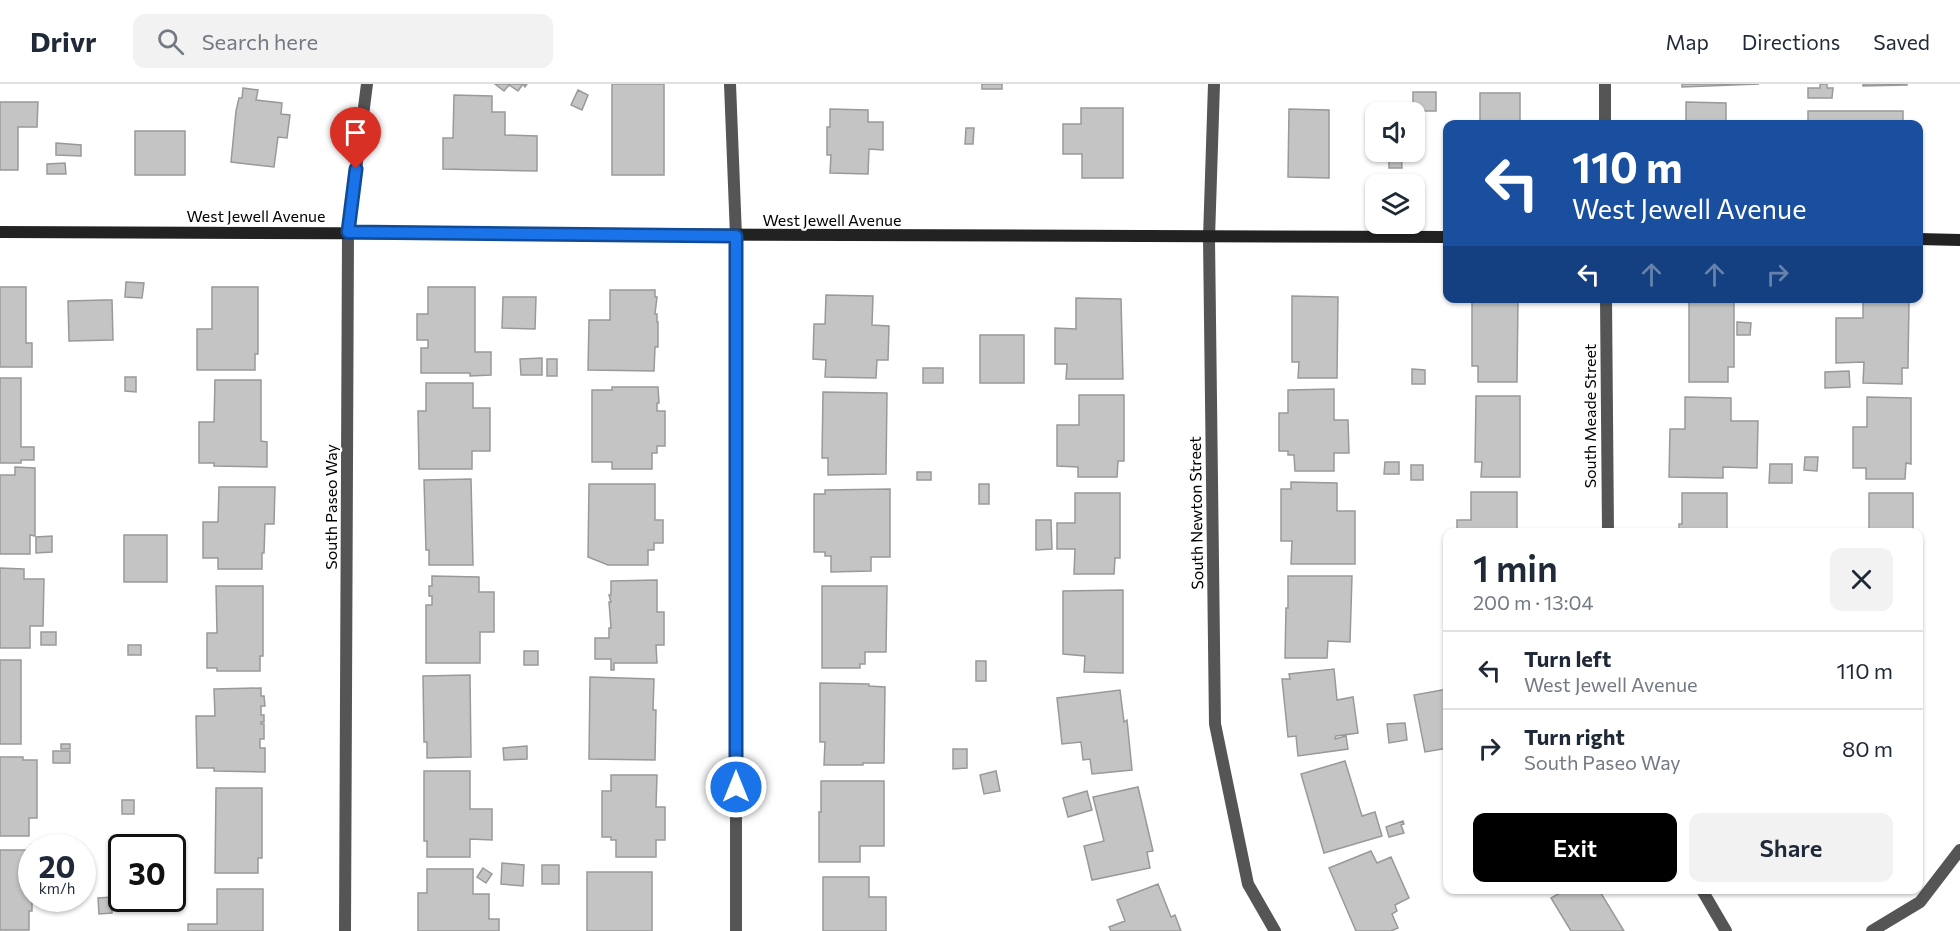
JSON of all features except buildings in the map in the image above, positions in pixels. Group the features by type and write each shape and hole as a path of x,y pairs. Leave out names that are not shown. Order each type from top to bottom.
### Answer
{"main road":[{"name":"West Jewell Avenue","path":"0,232 1443,237"},
{"path":"1923,239 1960,240"}],"street":[{"name":"South Paseo Way","path":"345,931 348,232 367,84"},
{"path":"730,84 736,236 736,931"},
{"name":"South Newton Street","path":"1214,84 1209,238 1215,724 1248,884 1275,931"},
{"path":"1605,84 1605,120"},
{"name":"South Meade Street","path":"1606,303 1608,528"},
{"path":"1872,931 1920,902 1960,850"},
{"path":"1704,894 1726,931"}],"route":[{"path":"356,169 348,232 736,236 736,787"}]}
